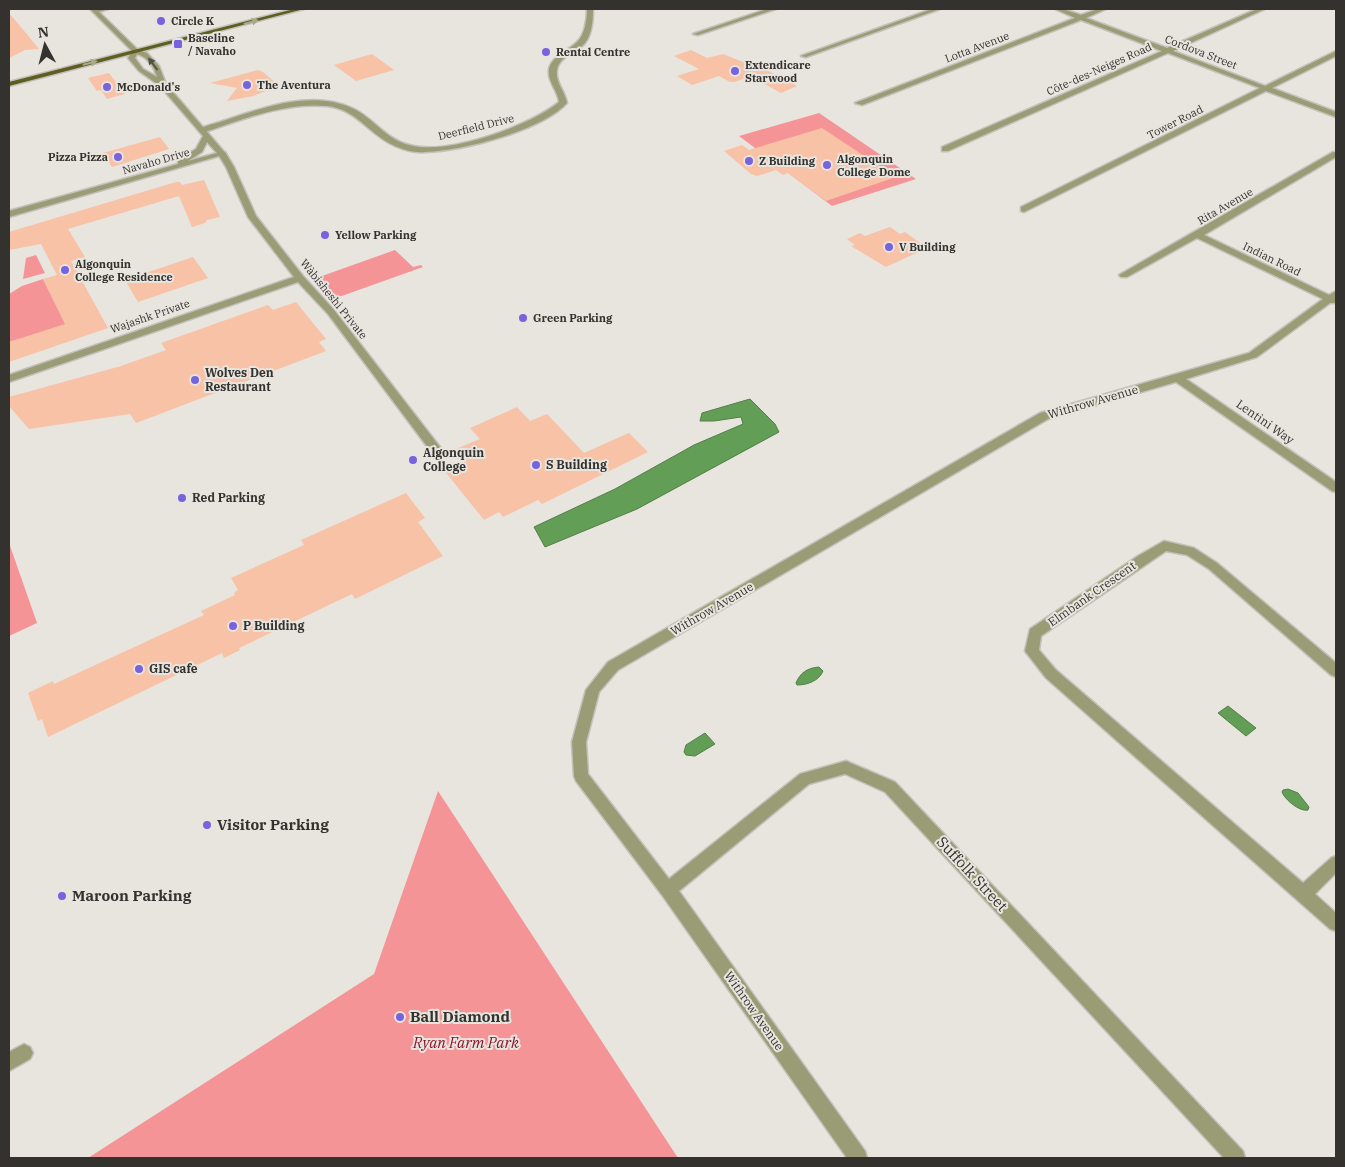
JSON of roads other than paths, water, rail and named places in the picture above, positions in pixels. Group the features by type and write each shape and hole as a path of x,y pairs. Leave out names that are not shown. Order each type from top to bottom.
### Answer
{"main road":[{"path":"217,22 271,9"},
{"path":"9,84 301,9"},
{"path":"159,37 182,31"},
{"path":"106,51 133,44"},
{"path":"9,76 68,60"}],"street":[{"path":"94,10 105,9"},
{"name":"Deerfield Drive","path":"204,132 280,107 311,103 348,108 361,115 387,139 422,150 466,143 501,134 527,125 552,113 563,103 562,94 553,80 553,68 560,58 582,42 590,21 590,9"},
{"path":"696,34 773,9"},
{"path":"804,56 937,9"},
{"name":"Cordova Street","path":"1058,9 1336,115"},
{"name":"Lotta Avenue","path":"859,103 1103,9"},
{"name":"Côte-des-Neiges Road","path":"945,149 1262,9"},
{"path":"94,10 133,44 136,51 145,54 157,67 163,84"},
{"path":"136,51 131,58 140,70 163,84 222,154"},
{"name":"Tower Road","path":"1024,209 1336,53"},
{"path":"172,168 199,150 204,132"},
{"name":"Navaho Drive","path":"9,214 222,154"},
{"name":"Wàbisheshì Private","path":"222,154 230,166 252,217 300,278 331,312 438,454"},
{"name":"Rita Avenue","path":"1124,275 1336,154"},
{"name":"Indian Road","path":"1197,235 1334,298"},
{"name":"Wajashk Private","path":"9,379 300,278"},
{"name":"Withrow Avenue","path":"853,1156 668,890 581,776 579,742 593,690 613,666 1044,416 1253,355 1334,298"},
{"name":"Lentini Way","path":"1178,378 1336,488"},
{"name":"Elmbank Crescent","path":"1336,671 1213,566 1190,551 1164,546 1142,559 1036,633 1032,651 1051,674 1336,923"},
{"name":"Suffolk Street","path":"668,890 805,779 846,767 890,787 1236,1158"},
{"path":"1303,894 1336,863"}],"place":[{"name":"Circle K","path":"161,21"},
{"name":"Baseline / Navaho","path":"178,44"},
{"name":"Rental Centre","path":"546,52"},
{"name":"Extendicare Starwood","path":"735,71"},
{"name":"The Aventura","path":"247,85"},
{"name":"McDonald's","path":"107,87"},
{"name":"Pizza Pizza","path":"118,157"},
{"name":"Z Building","path":"749,161"},
{"name":"Algonquin College Dome","path":"827,165"},
{"name":"Yellow Parking","path":"325,235"},
{"name":"V Building","path":"889,247"},
{"name":"Algonquin College Residence","path":"65,270"},
{"name":"Green Parking","path":"523,318"},
{"name":"Wolves Den Restaurant","path":"195,380"},
{"name":"Algonquin College","path":"413,460"},
{"name":"S Building","path":"536,465"},
{"name":"Red Parking","path":"182,498"},
{"name":"P Building","path":"233,626"},
{"name":"GIS cafe","path":"139,669"},
{"name":"Visitor Parking","path":"207,825"},
{"name":"Maroon Parking","path":"62,896"},
{"name":"Ball Diamond","path":"400,1017"}],"park label":[{"name":"Ryan Farm Park","path":"466,1043"}]}
